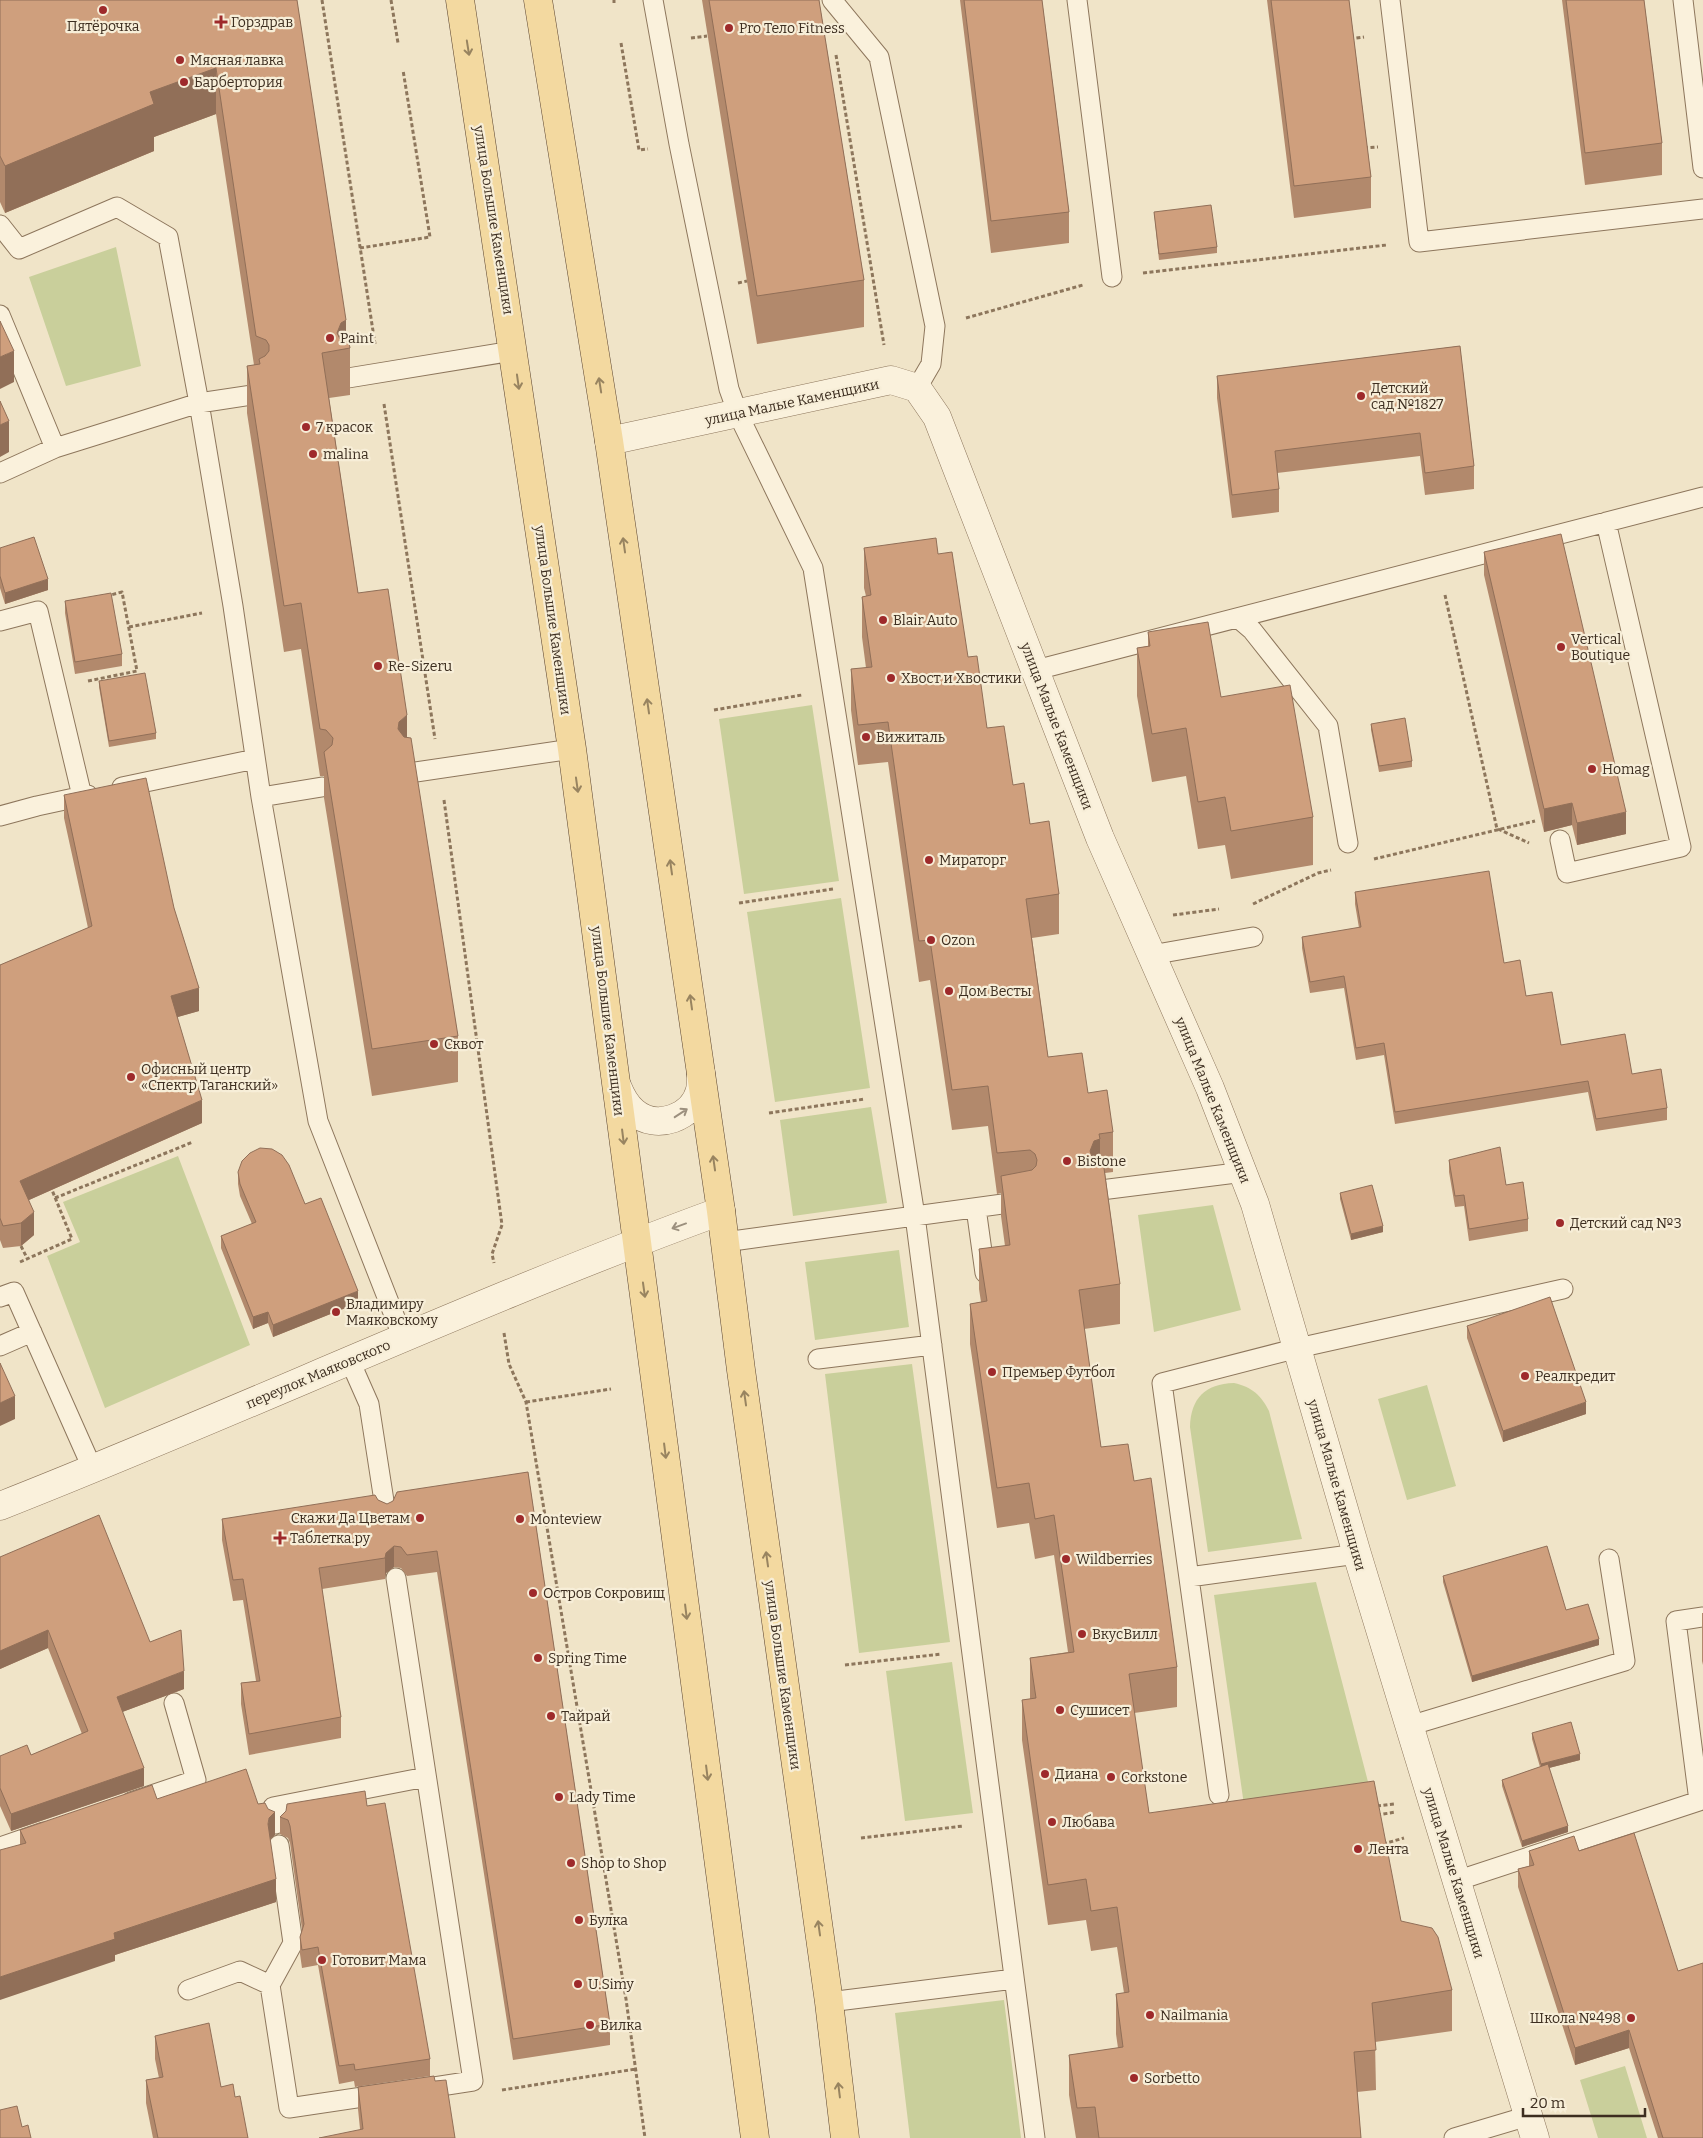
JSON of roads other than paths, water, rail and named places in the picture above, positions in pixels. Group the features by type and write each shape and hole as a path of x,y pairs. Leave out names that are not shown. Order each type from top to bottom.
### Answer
{"main road":[{"name":"улица Большие Каменщики","path":"460,0 572,748 755,2138"},
{"name":"улица Большие Каменщики","path":"538,0 609,441 726,1242 743,1387 829,2002 845,2138"}],"street":[{"name":"улица Малые Каменщики","path":"609,441 891,380 917,388 937,417 1100,838 1210,1088 1244,1172 1298,1348 1356,1554 1531,2127"},
{"path":"617,1086 623,1101 635,1113 649,1120 666,1121 681,1115 693,1105 700,1090 701,1074"},
{"path":"637,1242 721,1211"},
{"name":"переулок Маяковского","path":"0,1506 93,1470 403,1338 637,1242"}],"lane":[{"path":"653,0 679,144 729,388 738,414 813,568 915,1216 1035,2138"},
{"path":"832,0 879,57 935,326 931,364 917,388"},
{"path":"1077,0 1112,277"},
{"path":"1390,0 1419,242 1703,209"},
{"path":"1683,0 1703,168"},
{"path":"0,225 19,249 117,207 168,237 199,403 233,606 261,797 318,1121 403,1338"},
{"path":"0,315 55,448"},
{"path":"348,378 513,350"},
{"path":"0,473 55,448 199,403 258,394"},
{"path":"1036,670 1703,497"},
{"path":"1560,840 1567,873 1681,847 1606,522"},
{"path":"0,621 38,611 82,796"},
{"path":"1238,618 1252,630 1328,726 1348,843"},
{"path":"409,774 572,748"},
{"path":"0,816 82,796 256,759"},
{"path":"261,797 322,787"},
{"path":"1151,955 1253,937"},
{"path":"1101,1190 1244,1172"},
{"path":"726,1242 1026,1201"},
{"path":"976,1208 986,1273"},
{"path":"1219,1795 1162,1383 1298,1348 1563,1289"},
{"path":"0,1297 14,1292 93,1470"},
{"path":"0,1346 32,1332"},
{"path":"818,1359 932,1345"},
{"path":"350,1361 369,1404 386,1514"},
{"path":"1189,1576 1356,1554"},
{"path":"1409,1726 1625,1661 1609,1559"},
{"path":"280,1845 293,1943 270,1985 289,2108 473,2081 396,1578"},
{"path":"1456,1881 1701,1801 1676,1621 1703,1617"},
{"path":"118,1807 196,1780 174,1703"},
{"path":"276,1824 273,1807 426,1777"},
{"path":"0,1847 64,1825"},
{"path":"188,1990 240,1971 270,1985"},
{"path":"829,2002 1014,1979"},
{"path":"1454,2138 1531,2127"}],"place":[{"name":"Пятёрочка","path":"103,10"},
{"name":"Горздрав","path":"221,22"},
{"name":"Pro Тело Fitness","path":"729,28"},
{"name":"Мясная лавка","path":"180,60"},
{"name":"Барбертория","path":"184,82"},
{"name":"Paint","path":"330,338"},
{"name":"Детский сад №1827","path":"1361,396"},
{"name":"7 красок","path":"306,427"},
{"name":"malina","path":"313,454"},
{"name":"Blair Auto","path":"883,620"},
{"name":"Vertical Boutique","path":"1561,647"},
{"name":"Re-Sizeru","path":"378,666"},
{"name":"Хвост и Хвостики","path":"891,678"},
{"name":"Вижиталь","path":"866,737"},
{"name":"Homag","path":"1592,769"},
{"name":"Мираторг","path":"929,860"},
{"name":"Ozon","path":"931,940"},
{"name":"Дом Весты","path":"949,991"},
{"name":"Сквот","path":"434,1044"},
{"name":"Офисный центр «Спектр Таганский»","path":"131,1077"},
{"name":"Bistone","path":"1067,1161"},
{"name":"Детский сад №3","path":"1560,1223"},
{"name":"Владимиру Маяковскому","path":"336,1312"},
{"name":"Премьер Футбол","path":"992,1372"},
{"name":"Реалкредит","path":"1525,1376"},
{"name":"Скажи Да Цветам","path":"420,1518"},
{"name":"Monteview","path":"520,1519"},
{"name":"Таблетка.ру","path":"280,1538"},
{"name":"Wildberries","path":"1066,1559"},
{"name":"Остров Сокровищ","path":"533,1593"},
{"name":"ВкусВилл","path":"1082,1634"},
{"name":"Spring Time","path":"538,1658"},
{"name":"Сушисет","path":"1060,1710"},
{"name":"Тайрай","path":"551,1716"},
{"name":"Диана","path":"1045,1774"},
{"name":"Corkstone","path":"1111,1777"},
{"name":"Lady Time","path":"559,1797"},
{"name":"Любава","path":"1052,1822"},
{"name":"Лента","path":"1358,1849"},
{"name":"Shop to Shop","path":"571,1863"},
{"name":"Булка","path":"579,1920"},
{"name":"Готовит Мама","path":"322,1960"},
{"name":"U.Simy","path":"578,1984"},
{"name":"Nailmania","path":"1150,2015"},
{"name":"Школа №498","path":"1631,2018"},
{"name":"Вилка","path":"590,2025"},
{"name":"Sorbetto","path":"1134,2078"}]}
